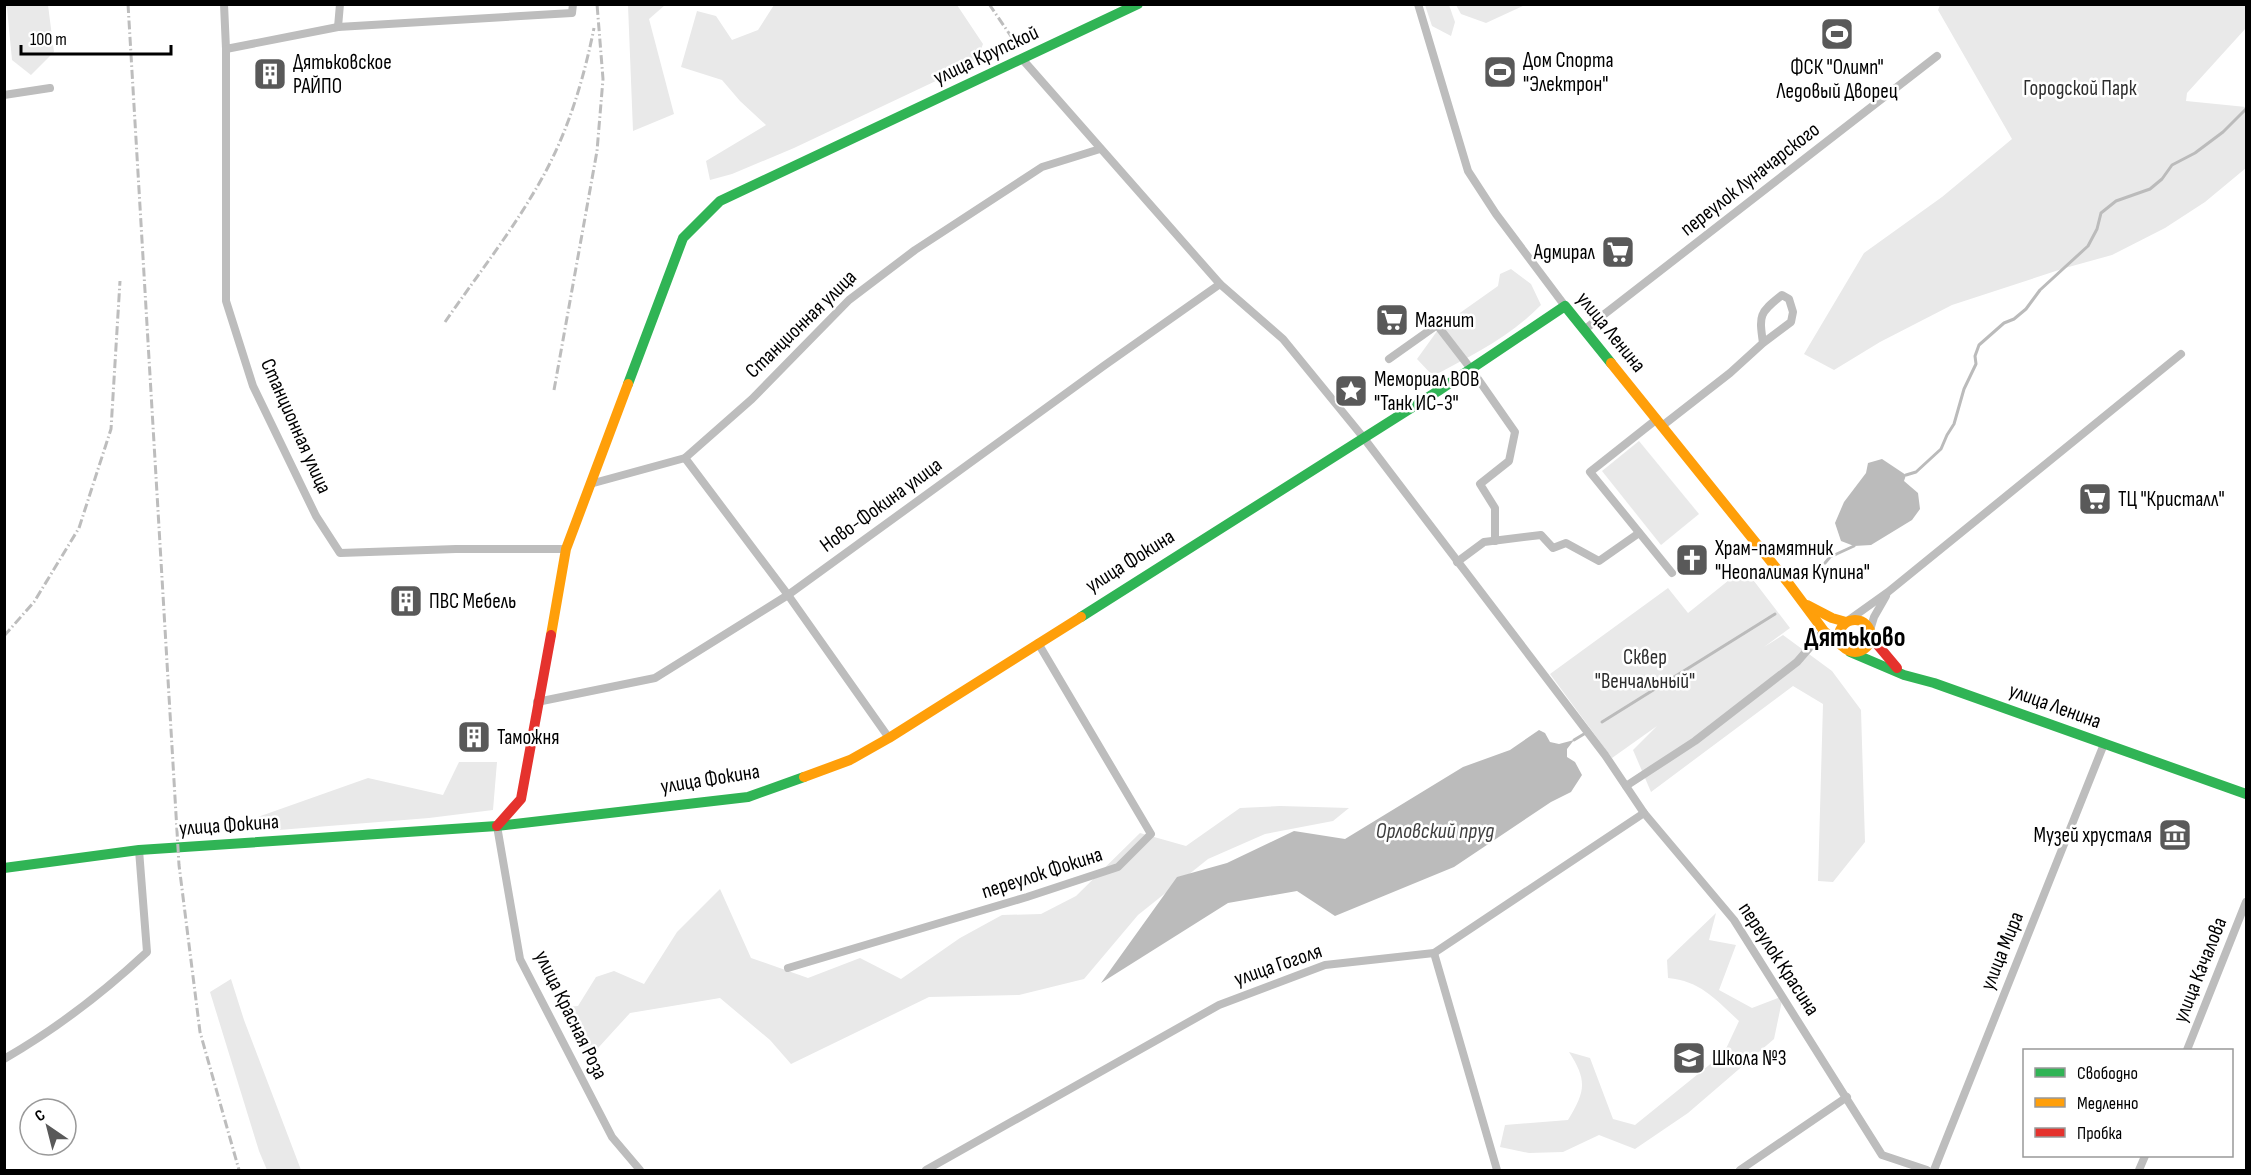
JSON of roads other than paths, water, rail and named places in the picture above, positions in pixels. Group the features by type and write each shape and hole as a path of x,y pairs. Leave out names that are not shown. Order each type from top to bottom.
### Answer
{"main road":[{"name":"улица Крупской","path":"590,484 683,238 720,201 1138,4"},
{"name":"улица Ленина","path":"1565,306 1660,422 1824,631 1846,649 1904,675 1934,682 2247,794"},
{"name":"улица Фокина","path":"4,868 139,850 497,826 748,797 841,763 889,738 1471,369 1565,306"},
{"path":"497,826 520,799 566,549 590,484"},
{"path":"1804,604 1832,618 1846,622 1860,621 1866,624 1887,659 1904,675"},
{"path":"1846,622 1838,636 1846,649 1864,649 1870,633"}],"street":[{"path":"224,4 226,49 338,27 572,13 573,4"},
{"path":"338,27 340,4"},
{"name":"улица Ленина","path":"1418,4 1468,171 1496,214 1565,306"},
{"name":"Станционная улица","path":"226,49 226,301 253,386 316,516 340,553 456,549 566,549"},
{"name":"переулок Луначарского","path":"1584,330 1937,56"},
{"path":"1023,60 1220,284 1283,339 1363,438 1457,562 1484,542 1541,536 1553,548 1566,543 1599,561 1639,533"},
{"path":"4,94 50,88"},
{"name":"Станционная улица","path":"590,484 685,458 752,399 849,300 915,250 1042,167 1100,149"},
{"name":"Ново-Фокина улица","path":"537,702 655,678 788,595 1220,284"},
{"path":"1672,573 1590,472 1730,374 1763,343 1791,322 1793,312 1789,299 1782,295 1763,310 1760,320 1763,343"},
{"path":"1389,359 1437,325 1515,432 1509,461 1480,484 1495,508 1495,541"},
{"path":"1846,622 1888,592 2181,354"},
{"path":"685,458 788,595 889,738"},
{"name":"переулок Красина","path":"1457,562 1605,755 1644,813 1734,920 1882,1155 1927,1170"},
{"path":"1870,633 1874,617 1888,592"},
{"path":"1626,786 1695,741 1797,662 1824,631"},
{"name":"переулок Фокина","path":"788,968 1027,897 1118,867 1150,834 1038,643"},
{"name":"улица Мира","path":"1934,1170 2104,744"},
{"name":"улица Гоголя","path":"926,1170 1219,1005 1325,965 1434,953 1644,813"},
{"name":"улица Красная Роза","path":"497,826 520,959 612,1137 640,1170"},
{"path":"4,1059 75,1012 114,982 147,952 139,850"},
{"name":"улица Качалова","path":"2187,1049 2247,902"},
{"path":"1434,953 1497,1170"},
{"path":"1740,1170 1847,1097"}],"water":[{"path":"1882,459 1906,475 1904,481 1918,493 1920,509 1912,520 1871,545 1854,546 1841,541 1835,523 1844,502 1866,473 1868,463"},
{"name":"Орловский пруд","path":"1539,730 1545,733 1550,742 1559,744 1574,740 1567,749 1567,757 1575,762 1582,775 1571,792 1551,802 1454,867 1335,916 1297,891 1228,903 1101,983 1177,877 1227,863 1294,831 1345,839 1463,767 1510,750"}],"waterway":[{"path":"1906,475 1916,472 1941,449 1954,424 1964,389 1976,364 1975,356 1979,345 2004,323 2014,319 2026,309 2040,290 2088,246 2097,229 2101,213 2116,201 2150,189 2162,179 2172,165 2195,153 2223,132 2246,109"},
{"path":"1825,563 1830,557 1854,546"},
{"path":"1602,722 1775,614"},
{"path":"1574,740 1584,734"}],"railway":[{"path":"128,4 179,865 200,1032 239,1170"},
{"path":"554,390 597,151 603,79 597,4"},
{"path":"989,4 1015,42"},
{"path":"445,322 516,222 557,149 585,69 594,28"},
{"path":"4,636 34,602 79,528 111,429 120,281"}],"place":[{"name":"ФСК \"Олимп\" Ледовый Дворец","path":"1837,34"},
{"name":"Дом Спорта \"Электрон\"","path":"1500,72"},
{"name":"Дятьковское РАЙПО","path":"270,74"},
{"name":"Адмирал","path":"1618,252"},
{"name":"Магнит","path":"1392,320"},
{"name":"Мемориал ВОВ \"Танк ИС-3\"","path":"1351,391"},
{"name":"ТЦ \"Кристалл\"","path":"2095,499"},
{"name":"Храм-памятник \"Неопалимая Купина\"","path":"1692,560"},
{"name":"ПВС Мебель","path":"406,601"},
{"name":"Таможня","path":"474,737"},
{"name":"Музей хрусталя","path":"2175,835"},
{"name":"Школа №3","path":"1689,1058"}],"district":[{"name":"Дятьково","path":"1855,638"}],"park label":[{"name":"Городской Парк","path":"2080,88"},
{"name":"Сквер \"Венчальный\"","path":"1645,669"}]}
